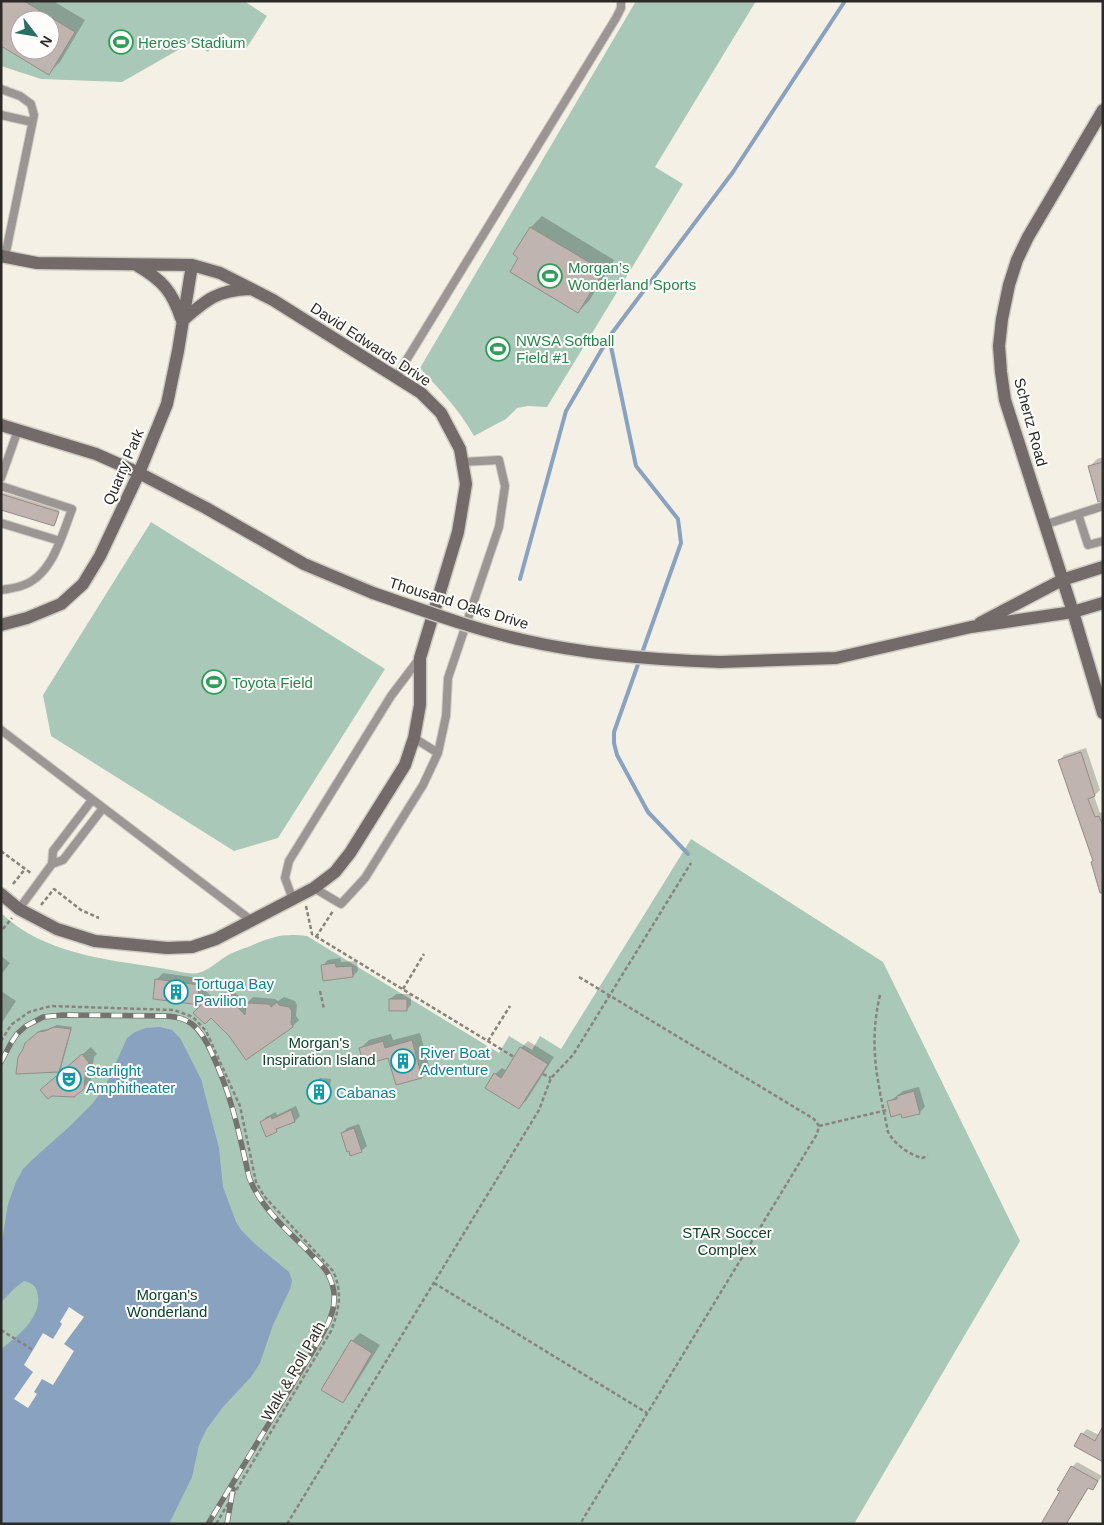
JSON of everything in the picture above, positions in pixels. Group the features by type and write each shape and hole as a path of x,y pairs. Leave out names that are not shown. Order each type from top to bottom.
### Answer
{"street":[{"name":"Schertz Road","path":"1103,110 1028,237 1017,260 1009,285 999,346 1005,400 1073,612 1103,713"},
{"name":"David Edwards Drive","path":"1,894 15,913 95,941 167,948 192,947 216,939 252,921 314,888 335,872 350,853 405,765 414,738 420,706 420,658 458,532 466,484 460,449 441,413 421,393 251,288 220,273 192,265 37,263 3,256"},
{"path":"136,265 155,276 169,290 175,300 182,321 213,296 233,289 251,288"},
{"name":"Quarry Park","path":"1,625 27,618 61,604 83,584 100,556 140,473 167,404 192,265"},
{"name":"Thousand Oaks Drive","path":"1,425 96,454 140,473 304,564 373,593 484,630 524,640 619,656 720,662 836,658 971,627 1073,612 1103,604"},
{"name":"Thousand Oaks Drive","path":"971,627 1062,580 1103,567"}],"lane":[{"path":"396,377 616,18 621,8 621,1"},
{"path":"1,89 20,96 31,104 34,115 3,256"},
{"path":"1,115 32,122"},
{"path":"1,478 18,430"},
{"path":"314,888 341,904 366,878 423,785 438,753 446,716 448,678 499,527 505,486 499,460 462,462"},
{"path":"1,486 72,509 53,558 42,573 23,586 1,590"},
{"path":"1044,524 1103,506"},
{"path":"1078,514 1088,545 1103,541"},
{"path":"1,523 60,541"},
{"path":"297,897 285,878 289,861 391,696 420,658"},
{"path":"1,730 252,921"},
{"path":"414,738 438,753"},
{"path":"15,913 52,864 53,851 92,800"},
{"path":"52,864 63,860 103,808"}],"path":[{"path":"1,851 40,880"},
{"path":"287,1524 540,1110 551,1078 573,1055 691,863"},
{"path":"13,884 25,869"},
{"path":"41,905 54,889 81,910 99,918"},
{"path":"297,897 307,909 312,934 316,937 514,1057"},
{"path":"316,937 338,902"},
{"path":"3,929 15,913"},
{"path":"403,989 424,954"},
{"path":"579,977 814,1120 819,1126"},
{"path":"320,992 324,1009"},
{"path":"880,995 876,1010 875,1072 885,1110 888,1132 893,1140 919,1158 926,1158 928,1156"},
{"name":"Walk & Roll Path","path":"1,1041 11,1025 29,1012 51,1006 174,1010 193,1017 206,1031 240,1106 256,1182 274,1208 333,1270 340,1295 336,1318 216,1524"},
{"path":"488,1041 510,1006"},
{"path":"543,1074 551,1078"},
{"path":"819,1126 885,1110"},
{"path":"580,1524 817,1134 819,1126"},
{"path":"434,1283 648,1412"},
{"path":"1,1330 33,1350"}],"green space":[{"name":"Heroes Stadium","path":"1,1 244,1 267,16 246,49 223,33 208,52 192,42 122,82 41,79 1,66"},
{"name":"Morgan’s Wonderland Sports","path":"636,1 756,1 655,167 683,184 547,407 528,406 517,408 506,419 474,436 455,408 420,368"},
{"name":"Toyota Field","path":"151,522 385,669 278,838 234,851 51,736 43,695"},
{"name":"STAR Soccer Complex","path":"691,839 883,962 1020,1241 854,1524 1,1524 1,913 18,927 36,938 56,946 97,957 190,973 202,972 230,954 270,938 290,935 307,936 499,1053 509,1036 532,1050 540,1036 561,1049"}],"water":[{"name":"Morgan's Wonderland","path":"160,1027 172,1030 180,1038 201,1079 219,1148 223,1187 236,1222 255,1244 289,1272 292,1281 290,1289 273,1325 260,1363 251,1377 222,1408 206,1430 199,1445 192,1477 169,1524 1,1524 1,1349 27,1326 36,1312 38,1304 36,1288 24,1281 1,1302 1,1247 8,1204 23,1169 93,1103 106,1085 127,1038 135,1032 146,1028"}],"pier":[{"path":"69,1307 84,1317 64,1344 74,1351 53,1385 42,1379 34,1392 37,1394 28,1408 14,1399 33,1372 24,1365 43,1333 53,1339"}],"building":[{"path":"1,1 24,1 39,10 10,10 10,51 1,46"},
{"path":"60,23 75,32 60,57"},
{"path":"24,60 58,60 49,75"},
{"path":"530,227 604,271 578,313 510,272 518,258 513,254"},
{"path":"1103,462 1103,501 1098,502 1088,466"},
{"path":"1,494 59,512 54,526 1,510"},
{"path":"1081,752 1095,796 1088,799 1095,817 1099,816 1103,826 1103,893 1100,893 1091,862 1093,861 1058,760"},
{"path":"335,963 336,967 352,966 353,977 323,981 321,965"},
{"path":"155,979 200,985 198,995 209,1006 218,997 221,1000 226,995 245,1015 246,1003 269,1004 271,1007 277,1002 279,1005 289,1007 292,1011 291,1023 293,1027 246,1060 229,1036 211,1018 205,1024 193,1013 201,1005 153,999"},
{"path":"389,999 407,999 407,1011 389,1011"},
{"path":"54,1027 71,1029 59,1072 16,1074 18,1057 25,1043 38,1032"},
{"name":"River Boat Adventure","path":"412,1040 422,1078 396,1085 388,1058 364,1065 359,1048 383,1041 385,1048"},
{"path":"520,1047 548,1064 519,1109 485,1088 494,1073 501,1078"},
{"name":"Starlight Amphitheater","path":"82,1054 89,1063 86,1066 84,1089 74,1097 52,1096 48,1099 40,1090"},
{"name":"Cabanas","path":"314,1082 326,1084 324,1101 312,1100"},
{"path":"914,1091 920,1114 902,1118 901,1114 891,1117 887,1101 897,1099 897,1096"},
{"path":"291,1110 295,1122 276,1129 277,1132 266,1137 260,1122 271,1116 272,1119"},
{"path":"354,1128 362,1152 350,1156 341,1133"},
{"path":"351,1340 372,1353 343,1403 321,1390"},
{"path":"1103,1426 1103,1462 1074,1446 1081,1433 1095,1441"},
{"path":"1071,1466 1098,1481 1093,1490 1088,1488 1066,1524 1041,1524 1060,1491 1057,1490"}],"waterway":[{"path":"520,579 566,411 609,337 733,172 845,1"},
{"path":"609,337 636,466 678,519 681,543 614,732 614,743 617,755 648,812 688,854"}],"railway":[{"path":"1,1062 17,1034 26,1026 43,1017 63,1015 167,1016 189,1022 196,1027 204,1038 220,1071 238,1130 249,1177 254,1188 274,1217 321,1265 329,1277 334,1297 332,1313 327,1325 208,1524"},
{"path":"227,1524 233,1489"}],"place":[{"name":"Heroes Stadium","path":"121,42"},
{"name":"Morgan’s Wonderland Sports","path":"550,276"},
{"name":"NWSA Softball Field #1","path":"498,349"},
{"name":"Toyota Field","path":"214,682"},
{"name":"Tortuga Bay Pavilion","path":"176,992"},
{"name":"River Boat Adventure","path":"403,1061"},
{"name":"Starlight Amphitheater","path":"69,1079"},
{"name":"Cabanas","path":"319,1092"}],"park label":[{"name":"Morgan's Inspiration Island","path":"319,1050"}]}
